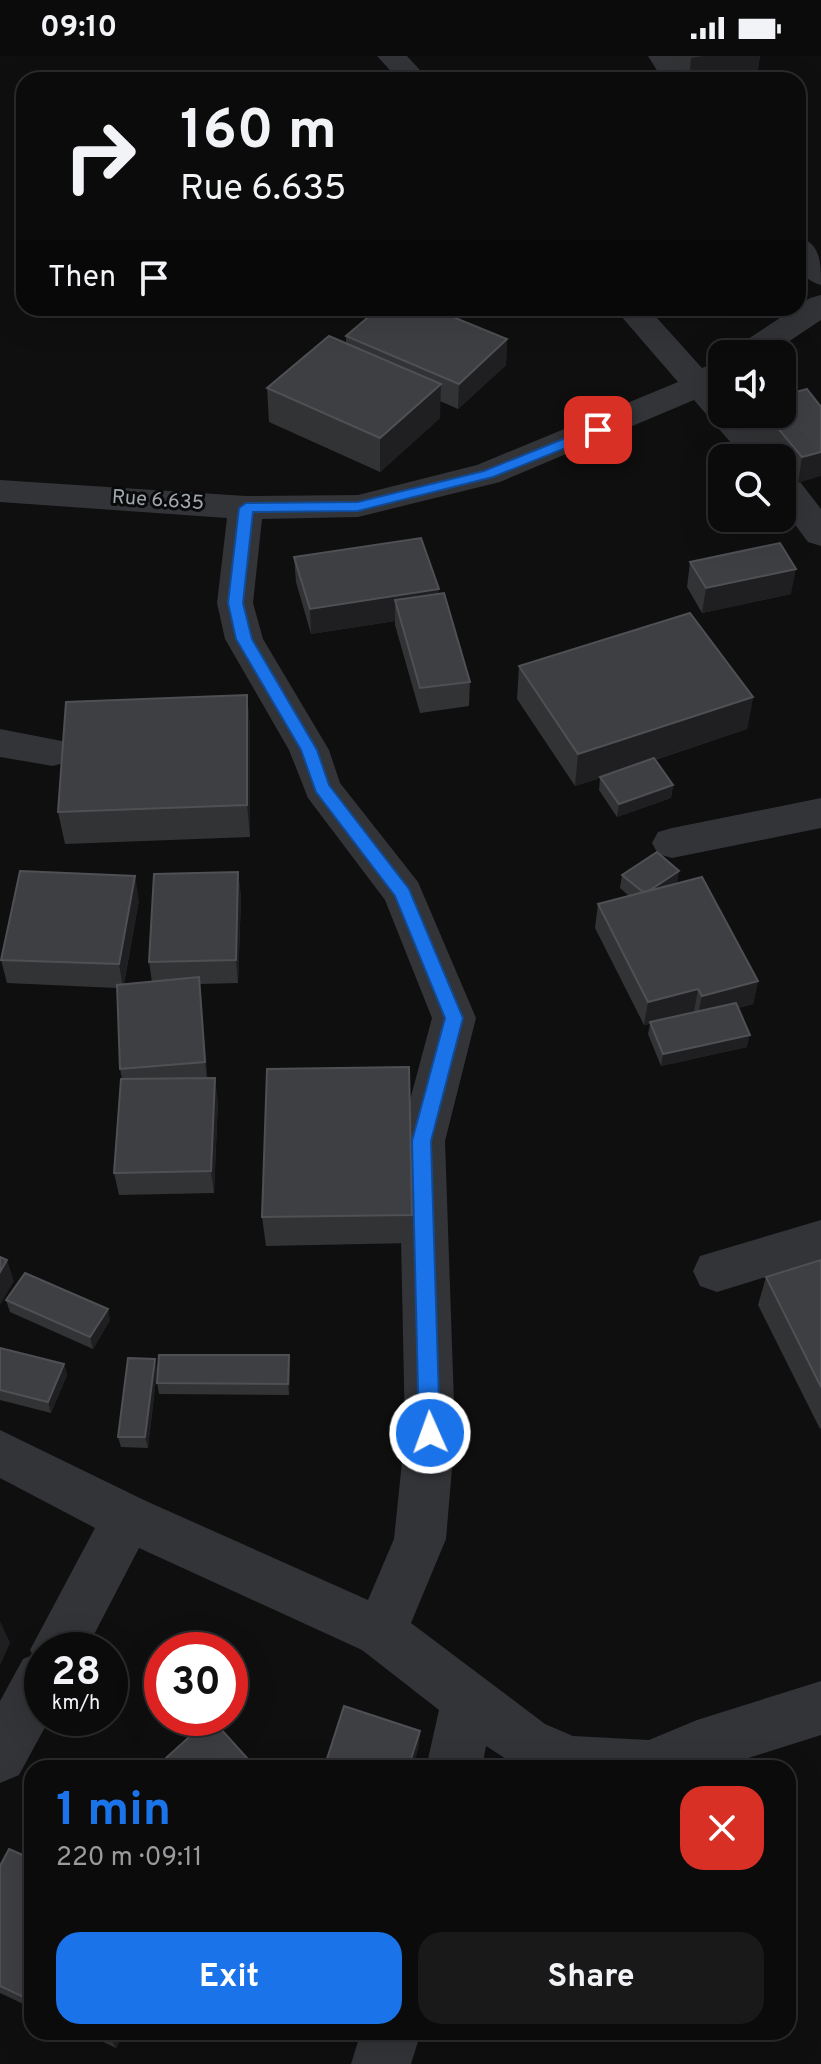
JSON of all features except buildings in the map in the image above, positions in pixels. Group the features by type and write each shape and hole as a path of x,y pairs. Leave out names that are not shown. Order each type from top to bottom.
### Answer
{"street":[{"path":"391,56 407,72"},
{"path":"806,256 821,275"},
{"path":"639,316 708,375"},
{"path":"769,340 805,316"},
{"name":"Rue 6.635","path":"0,491 246,508 358,506 488,474 708,379"},
{"path":"737,428 751,444"},
{"path":"796,501 821,534"},
{"path":"246,508 235,603 244,639 309,750 322,788 403,893 454,1018 422,1141 430,1433 420,1539 381,1632"},
{"path":"0,743 53,752"},
{"path":"672,843 821,813"},
{"path":"717,1271 821,1240"},
{"path":"0,1453 128,1518 381,1632 526,1743 565,1760"},
{"path":"67,1632 128,1518"},
{"path":"456,1760 469,1698"},
{"path":"667,1760 697,1747 821,1708"},
{"path":"0,1756 24,1711"},
{"path":"381,2064 388,2040"}],"route":[{"path":"430,1433 422,1141 454,1018 403,893 322,788 309,750 244,639 235,603 246,508 358,506 419,493 488,474 598,430"}]}
